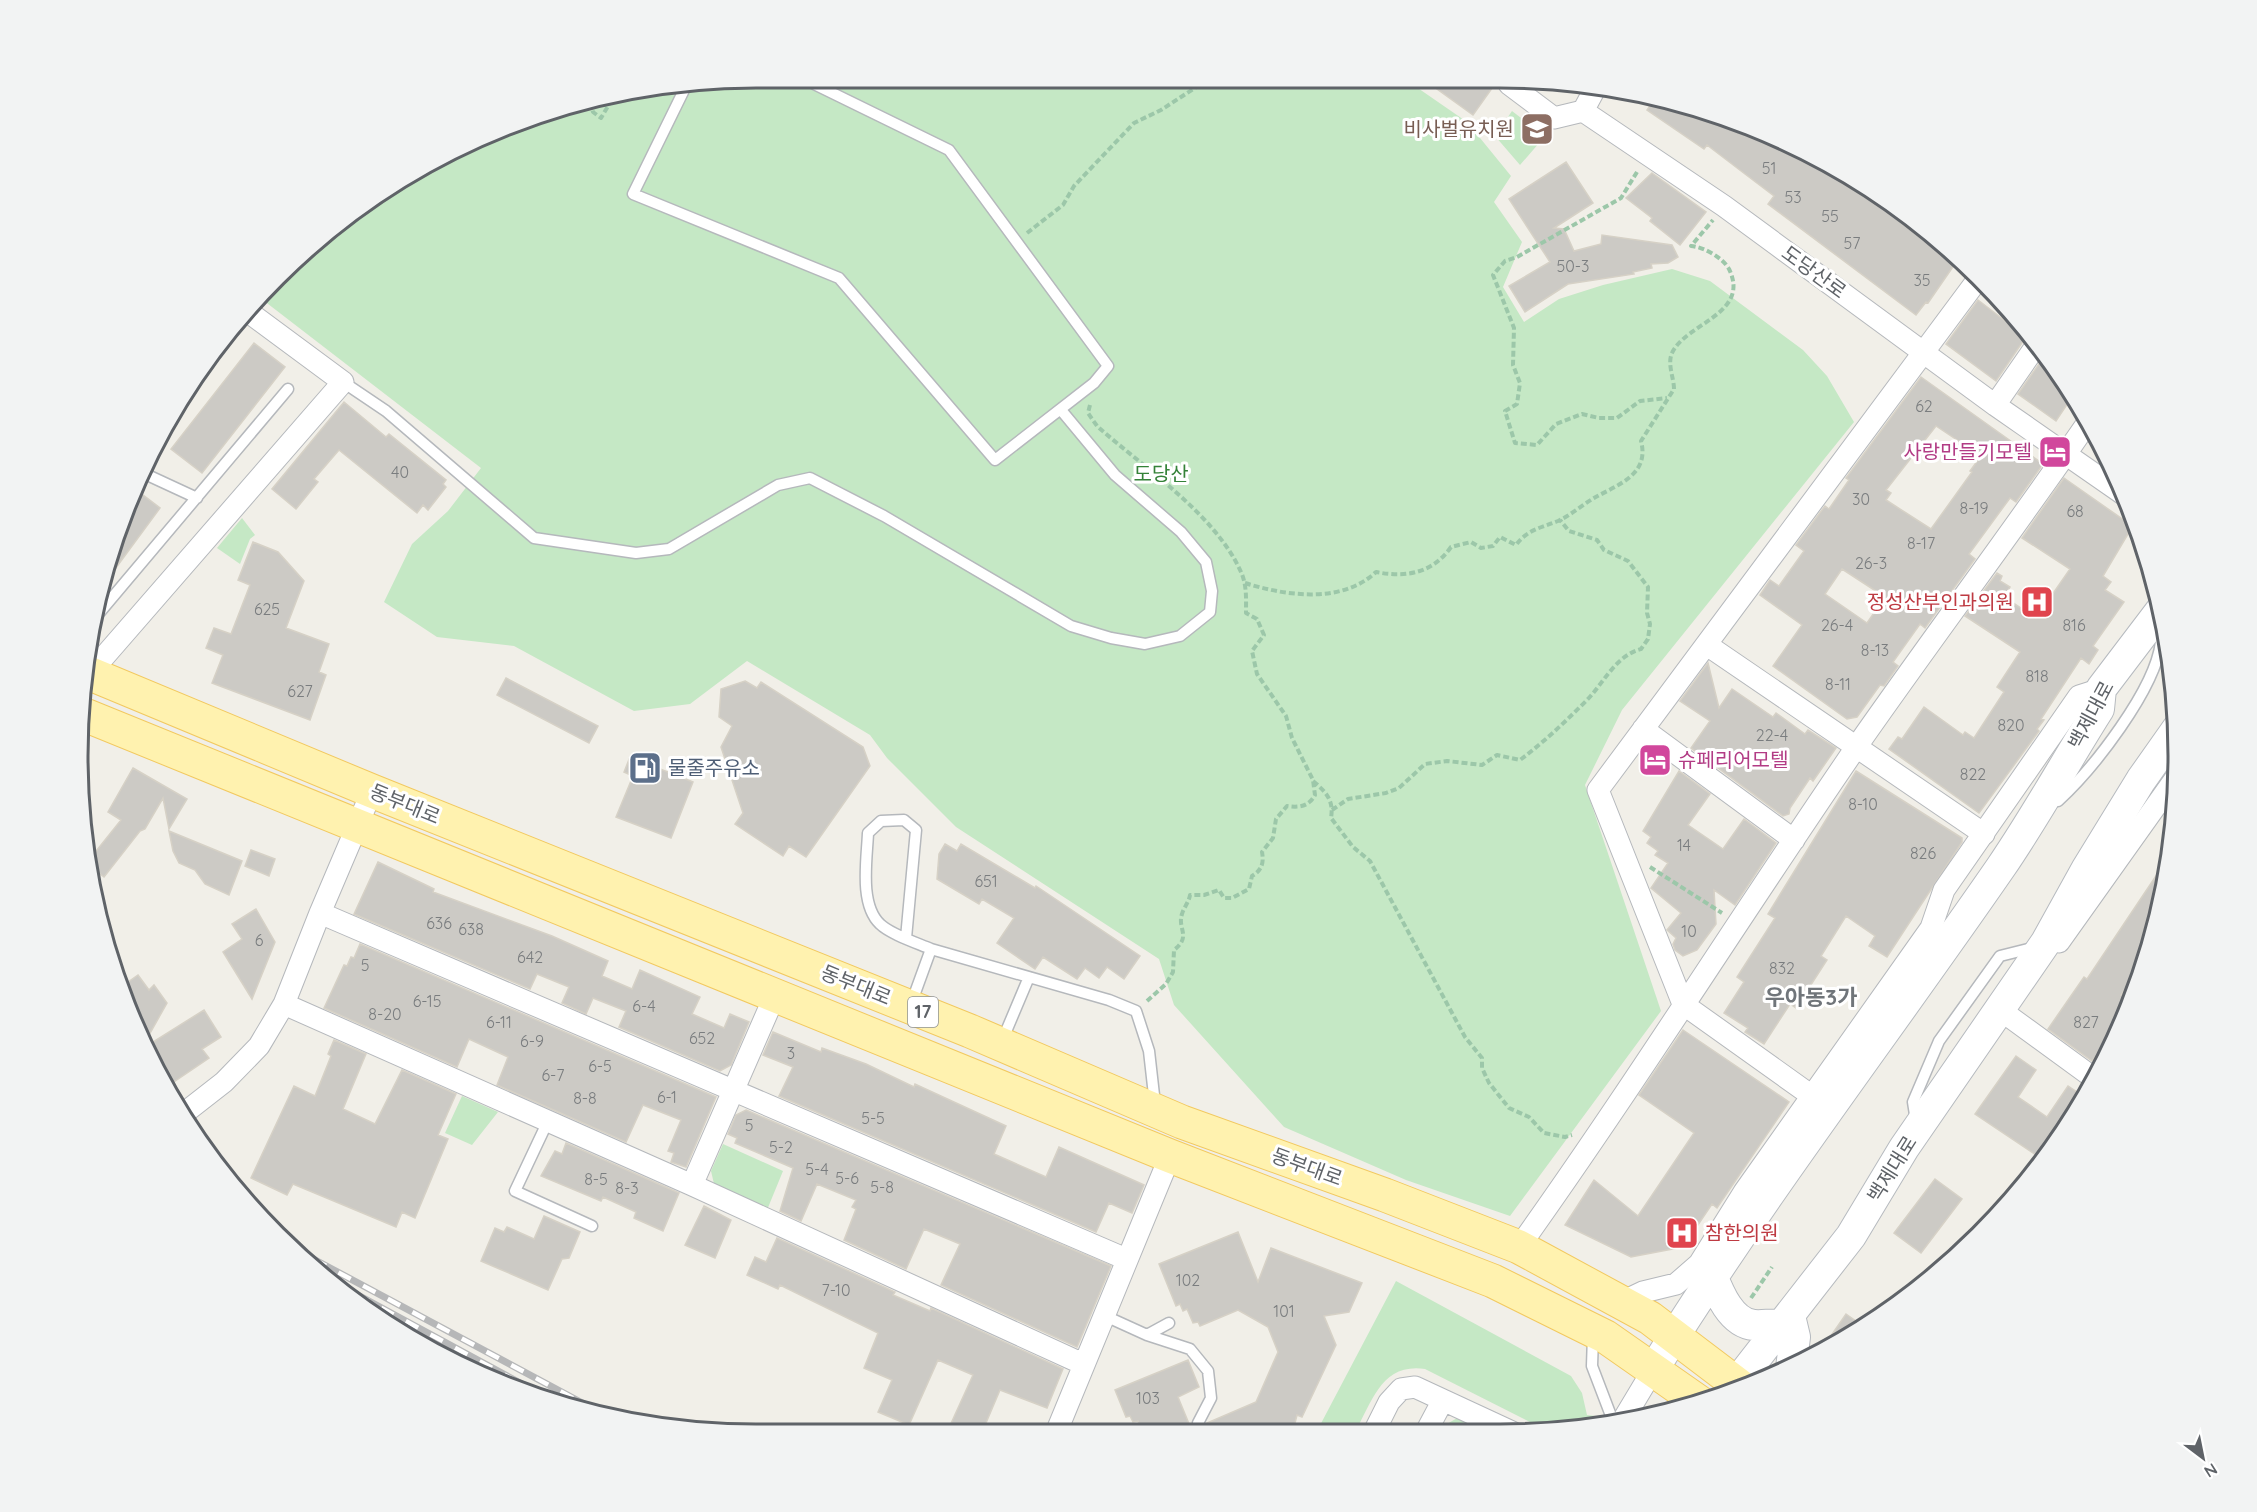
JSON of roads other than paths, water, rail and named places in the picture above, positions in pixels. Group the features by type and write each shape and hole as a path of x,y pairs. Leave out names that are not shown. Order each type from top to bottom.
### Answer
{"main road":[{"name":"동부대로","path":"93,675 372,791 1001,1044 1155,1110 1519,1247 1622,1302 1674,1336 1731,1383"},
{"name":"동부대로","path":"90,717 1170,1156 1493,1281 1593,1330 1690,1396"}],"street":[{"path":"1516,89 1554,118 1583,111 1592,95"},
{"name":"도당산로","path":"1583,111 1724,207 1995,405 2111,485"},
{"path":"1812,1096 1683,1004 1598,790 1890,394 1924,353 1974,285"},
{"path":"95,666 343,382 254,316"},
{"path":"1995,405 2032,352"},
{"path":"1519,1247 1608,1121 1683,1004 1857,746 2083,429"},
{"name":"백제대로","path":"1653,1370 1712,1275 1783,1172 2002,865 2099,709 2101,689 2154,618"},
{"path":"1707,645 1984,834"},
{"path":"1890,986 1926,969 1931,928 1944,890 2079,696 2101,689"},
{"path":"1643,729 1794,840"},
{"name":"백제대로","path":"1743,1378 1851,1236 1917,1130 2043,947 2099,849 2168,743"},
{"name":"백제대로","path":"2043,947 2060,942 2167,790"},
{"path":"190,1109 224,1082 259,1046 284,1004 356,825 372,791"},
{"path":"320,913 1126,1259"},
{"path":"1622,1302 1643,1292 1676,1284 1699,1264 1744,1192 1931,928"},
{"path":"692,1185 775,995"},
{"path":"284,1004 692,1185 1083,1364"},
{"path":"1999,1009 2088,1074"},
{"path":"1744,1192 1783,1172 1785,1134"},
{"path":"1060,1424 1170,1156"},
{"path":"1712,1275 1721,1298 1730,1311 1752,1325 1786,1321 1795,1337 1792,1357"},
{"path":"1628,1411 1653,1370"},
{"path":"1378,1424 1389,1401 1401,1389 1415,1387 1495,1424"},
{"path":"1430,1424 1443,1400"}],"lane":[{"path":"683,93 633,194 838,278 995,460 1094,383 1108,366 949,150 824,89"},
{"path":"343,382 386,411 534,538 636,553 669,549 778,485 810,478 893,522 1071,626 1111,638 1145,644 1179,636 1210,612 1212,591 1206,562 1181,532 1115,475 1061,410"},
{"path":"106,605 288,389"},
{"path":"150,476 197,498"},
{"path":"2040,803 2058,801 2083,778 2145,688 2159,647"},
{"path":"906,938 916,830 904,820 881,821 868,833 865,894 879,924 906,938 931,949 1109,1000 1136,1011 1149,1051 1155,1110"},
{"path":"1917,1130 1913,1102 1939,1041 2000,956 2043,947"},
{"path":"910,1007 931,949"},
{"path":"1001,1044 1029,977"},
{"path":"548,1121 515,1191 592,1226"},
{"path":"1103,1315 1147,1335 1191,1349 1208,1371 1211,1398 1198,1424"},
{"path":"1147,1335 1169,1323"},
{"path":"1593,1330 1592,1366 1610,1414"}],"railway":[{"path":"325,1265 573,1398"},
{"path":"378,1306 503,1374"}],"place":[{"name":"비사벌유치원","path":"1537,129"},
{"name":"사랑만들기모텔","path":"2055,452"},
{"name":"정성산부인과의원","path":"2037,602"},
{"name":"슈페리어모텔","path":"1655,760"},
{"name":"물줄주유소","path":"645,768"},
{"name":"참한의원","path":"1682,1233"}],"district":[{"name":"우아동3가","path":"1811,997"}],"park label":[{"name":"도당산","path":"1161,474"}]}
